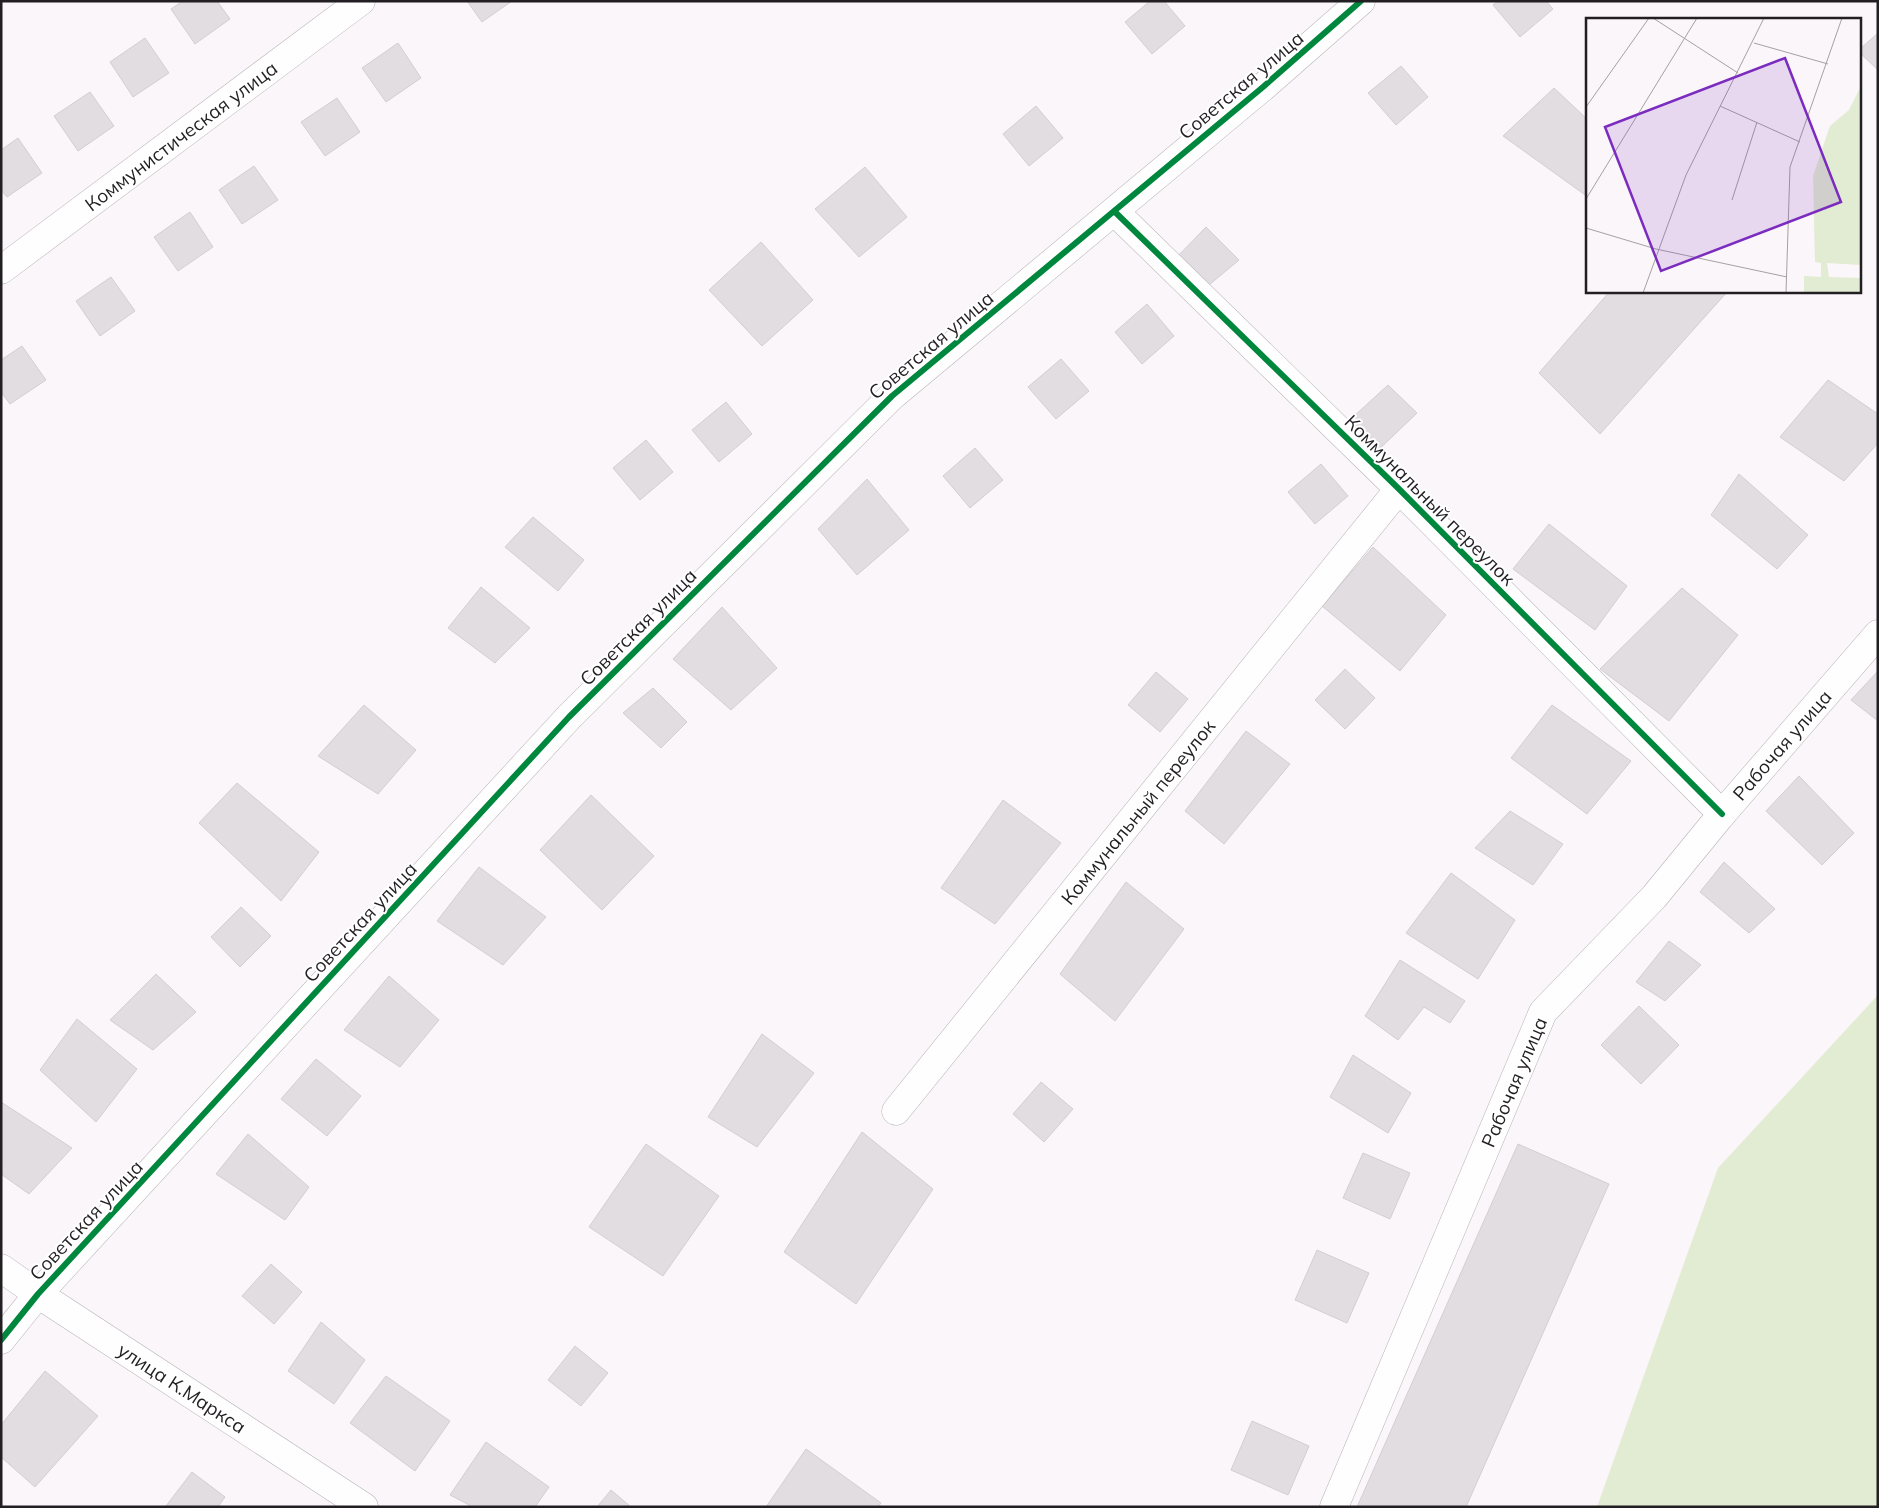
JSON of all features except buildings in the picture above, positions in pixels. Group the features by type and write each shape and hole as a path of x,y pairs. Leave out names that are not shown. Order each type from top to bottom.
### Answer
{"street":[{"name":"Коммунистическая улица","path":"1,270 361,1"},
{"name":"Советская улица","path":"1,1340 38,1294 569,717 892,396 1263,87 1361,1"},
{"name":"Коммунальный переулок","path":"1114,211 1399,489 1722,814"},
{"name":"Коммунальный переулок","path":"896,1111 1399,489"},
{"name":"Рабочая улица","path":"1334,1507 1543,1012 1654,897 1722,814 1878,634"},
{"name":"улица К.Маркса","path":"1,1268 364,1507"}],"green space":[{"path":"1878,995 1878,1507 1597,1507 1718,1168"}],"cycle path":[{"path":"1,1340 38,1294 569,717 892,396 1263,87 1361,1"},
{"path":"1114,211 1399,489 1722,814"}]}
